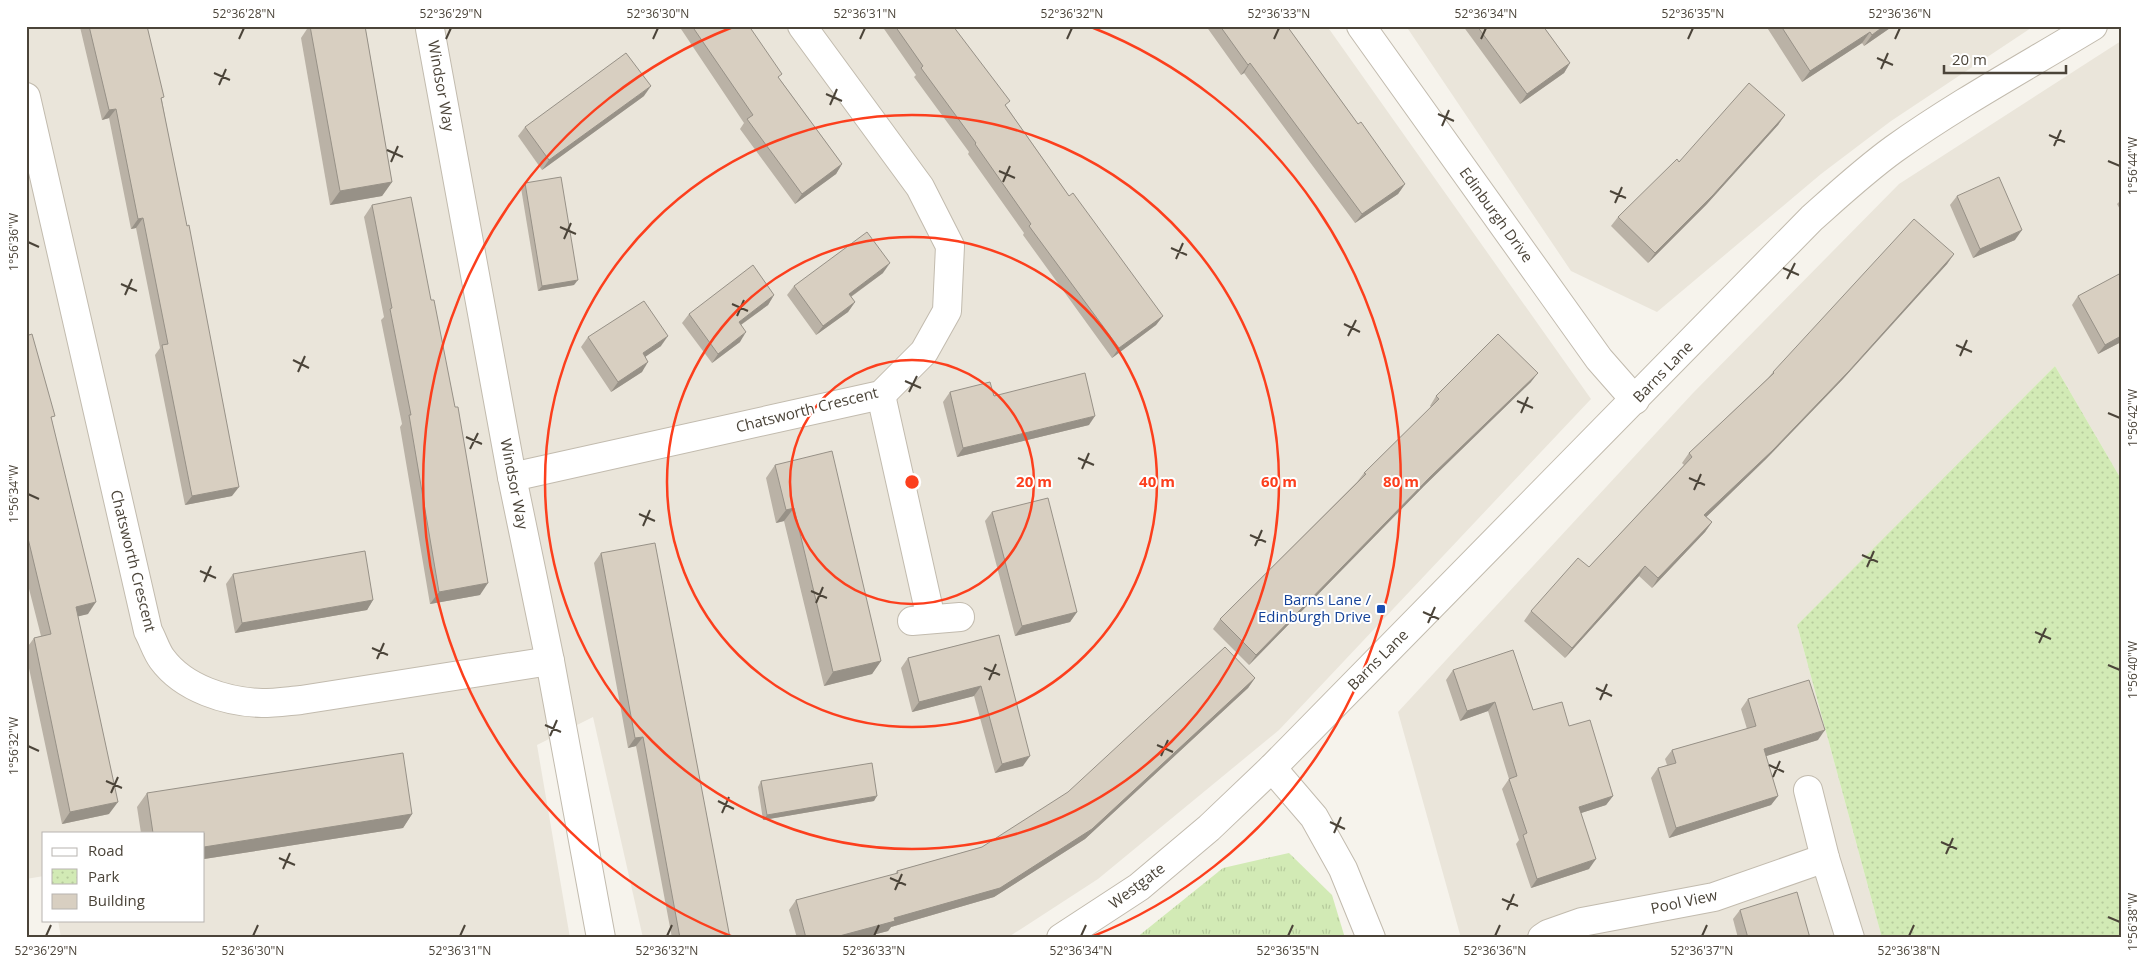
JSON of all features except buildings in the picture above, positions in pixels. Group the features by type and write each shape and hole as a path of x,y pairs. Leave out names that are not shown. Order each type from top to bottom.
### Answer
{"street":[{"name":"Chatsworth Crescent","path":"512,477 881,395 924,352 947,310 950,246 920,187 802,26"},
{"name":"Edinburgh Drive","path":"1361,26 1599,359 1635,400"},
{"name":"Barns Lane","path":"1209,828 1272,768 1812,218 1848,185 1895,149 1956,109 2093,26"},
{"name":"Windsor Way","path":"430,29 512,477 550,661 601,938"},
{"name":"Chatsworth Crescent","path":"26,97 148,631 162,659 184,680 207,692 229,699 263,703 301,700 550,661"},
{"path":"881,395 921,620 960,617"},
{"path":"1272,768 1314,817 1343,869 1371,938"},
{"path":"1808,790 1825,858 1850,938"},
{"name":"Westgate","path":"1061,938 1140,887 1209,828"},
{"name":"Pool View","path":"1542,938 1582,922 1714,897 1825,858"}],"shaded area":[{"path":"26,26 1327,26 1591,399 1279,730 1098,879 1007,938 643,938 593,717 537,745 570,938 61,938 58,922 205,922 205,832 42,832 42,876 26,879"},
{"path":"1406,26 2034,26 1891,121 1821,174 1657,312 1571,271"},
{"path":"2121,41 2121,479 2055,366 1797,625 1882,938 1461,938 1398,712 1693,393 1899,184"}],"green space":[{"path":"2055,366 2121,479 2121,938 1882,938 1797,625"},
{"path":"1289,853 1332,895 1345,938 1136,938 1223,868"}],"place":[{"name":"Barns Lane / Edinburgh Drive","path":"1381,609"}]}
